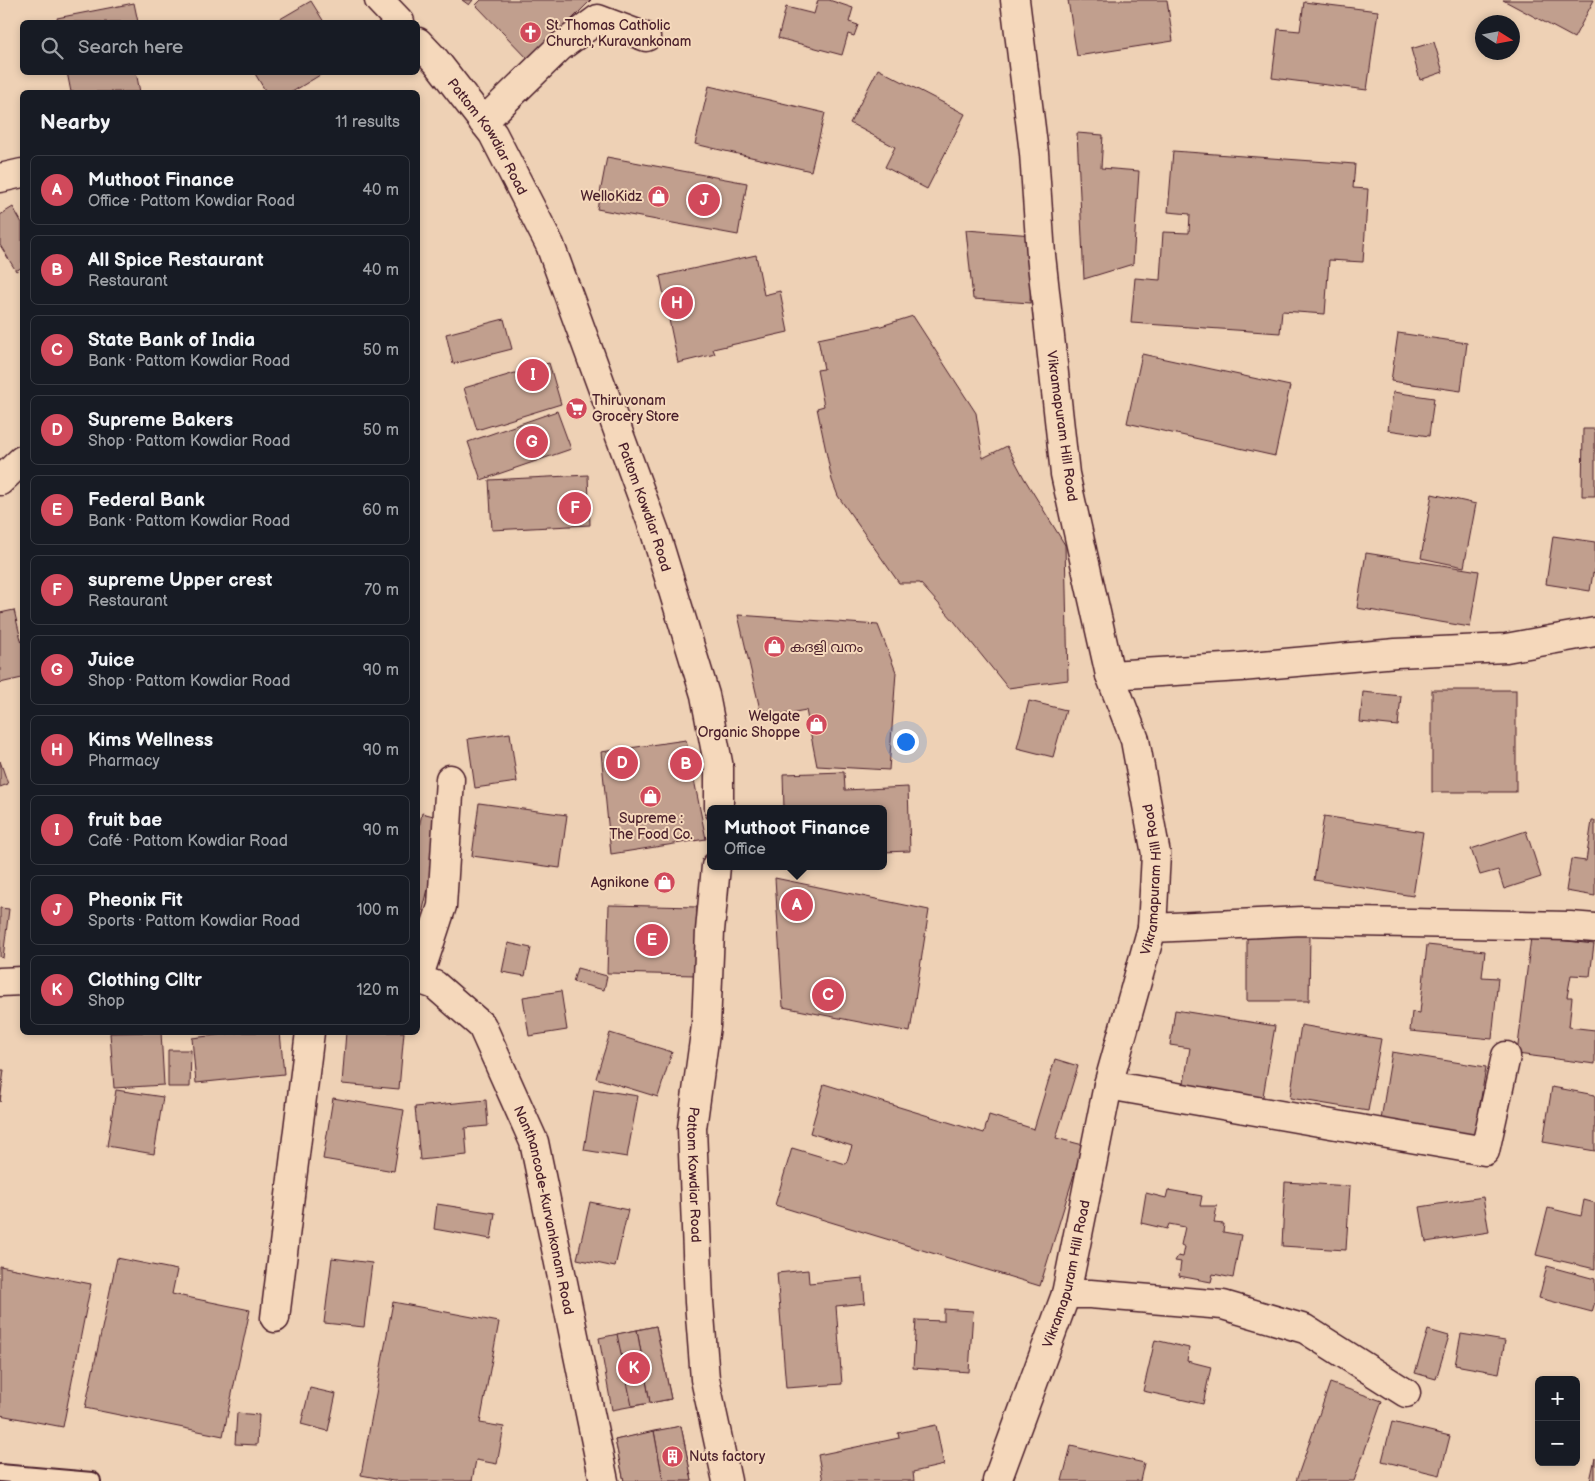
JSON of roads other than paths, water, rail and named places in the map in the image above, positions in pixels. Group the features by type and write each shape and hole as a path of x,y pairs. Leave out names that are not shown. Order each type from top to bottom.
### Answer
{"street":[{"path":"379,0 398,20"},
{"name":"Vikramapuram Hill Road","path":"997,1481 1066,1294 1108,1085 1152,928 1156,854 1135,740 1110,675 1065,474 1041,255 1034,153 1016,0"},
{"path":"483,122 560,47 598,19 646,37"},
{"name":"Pattom Kowdiar Road","path":"420,44 436,61 493,134 550,245 655,532 705,694 719,768 719,805"},
{"path":"0,178 20,173"},
{"path":"0,481 20,462"},
{"path":"1110,675 1241,667 1396,653 1506,648 1595,632"},
{"path":"420,973 442,906 450,779"},
{"name":"Pattom Kowdiar Road","path":"716,870 710,931 706,1026 692,1128 699,1302 705,1379 726,1481"},
{"path":"1152,928 1302,921 1595,928"},
{"name":"Nanthancode-Kurvankonam Road","path":"420,980 434,985 482,1026 534,1142 604,1481"},
{"path":"0,982 20,981"},
{"path":"275,1318 310,1035"},
{"path":"1108,1085 1485,1151 1506,1056"},
{"path":"1066,1294 1090,1294 1224,1305 1305,1329 1406,1393"}],"lane":[{"path":"0,1473 92,1481"}],"place":[{"name":"St. Thomas Catholic Church, Kuravankonam","path":"530,33"},
{"name":"WelloKidz","path":"658,196"},
{"name":"Pheonix Fit","path":"704,200"},
{"name":"Kims Wellness","path":"677,303"},
{"name":"fruit bae","path":"533,375"},
{"name":"Thiruvonam Grocery Store","path":"576,408"},
{"name":"Juice","path":"532,442"},
{"name":"supreme Upper crest","path":"575,508"},
{"name":"കദളി വനം","path":"774,647"},
{"name":"Welgate Organic Shoppe","path":"816,724"},
{"name":"Supreme Bakers","path":"622,763"},
{"name":"All Spice Restaurant","path":"686,764"},
{"name":"Supreme : The Food Co.","path":"651,796"},
{"name":"Agnikone","path":"665,882"},
{"name":"Muthoot Finance","path":"797,905"},
{"name":"Federal Bank","path":"652,940"},
{"name":"State Bank of India","path":"828,995"},
{"name":"Clothing Clltr","path":"634,1368"},
{"name":"Nuts factory","path":"673,1456"}]}
